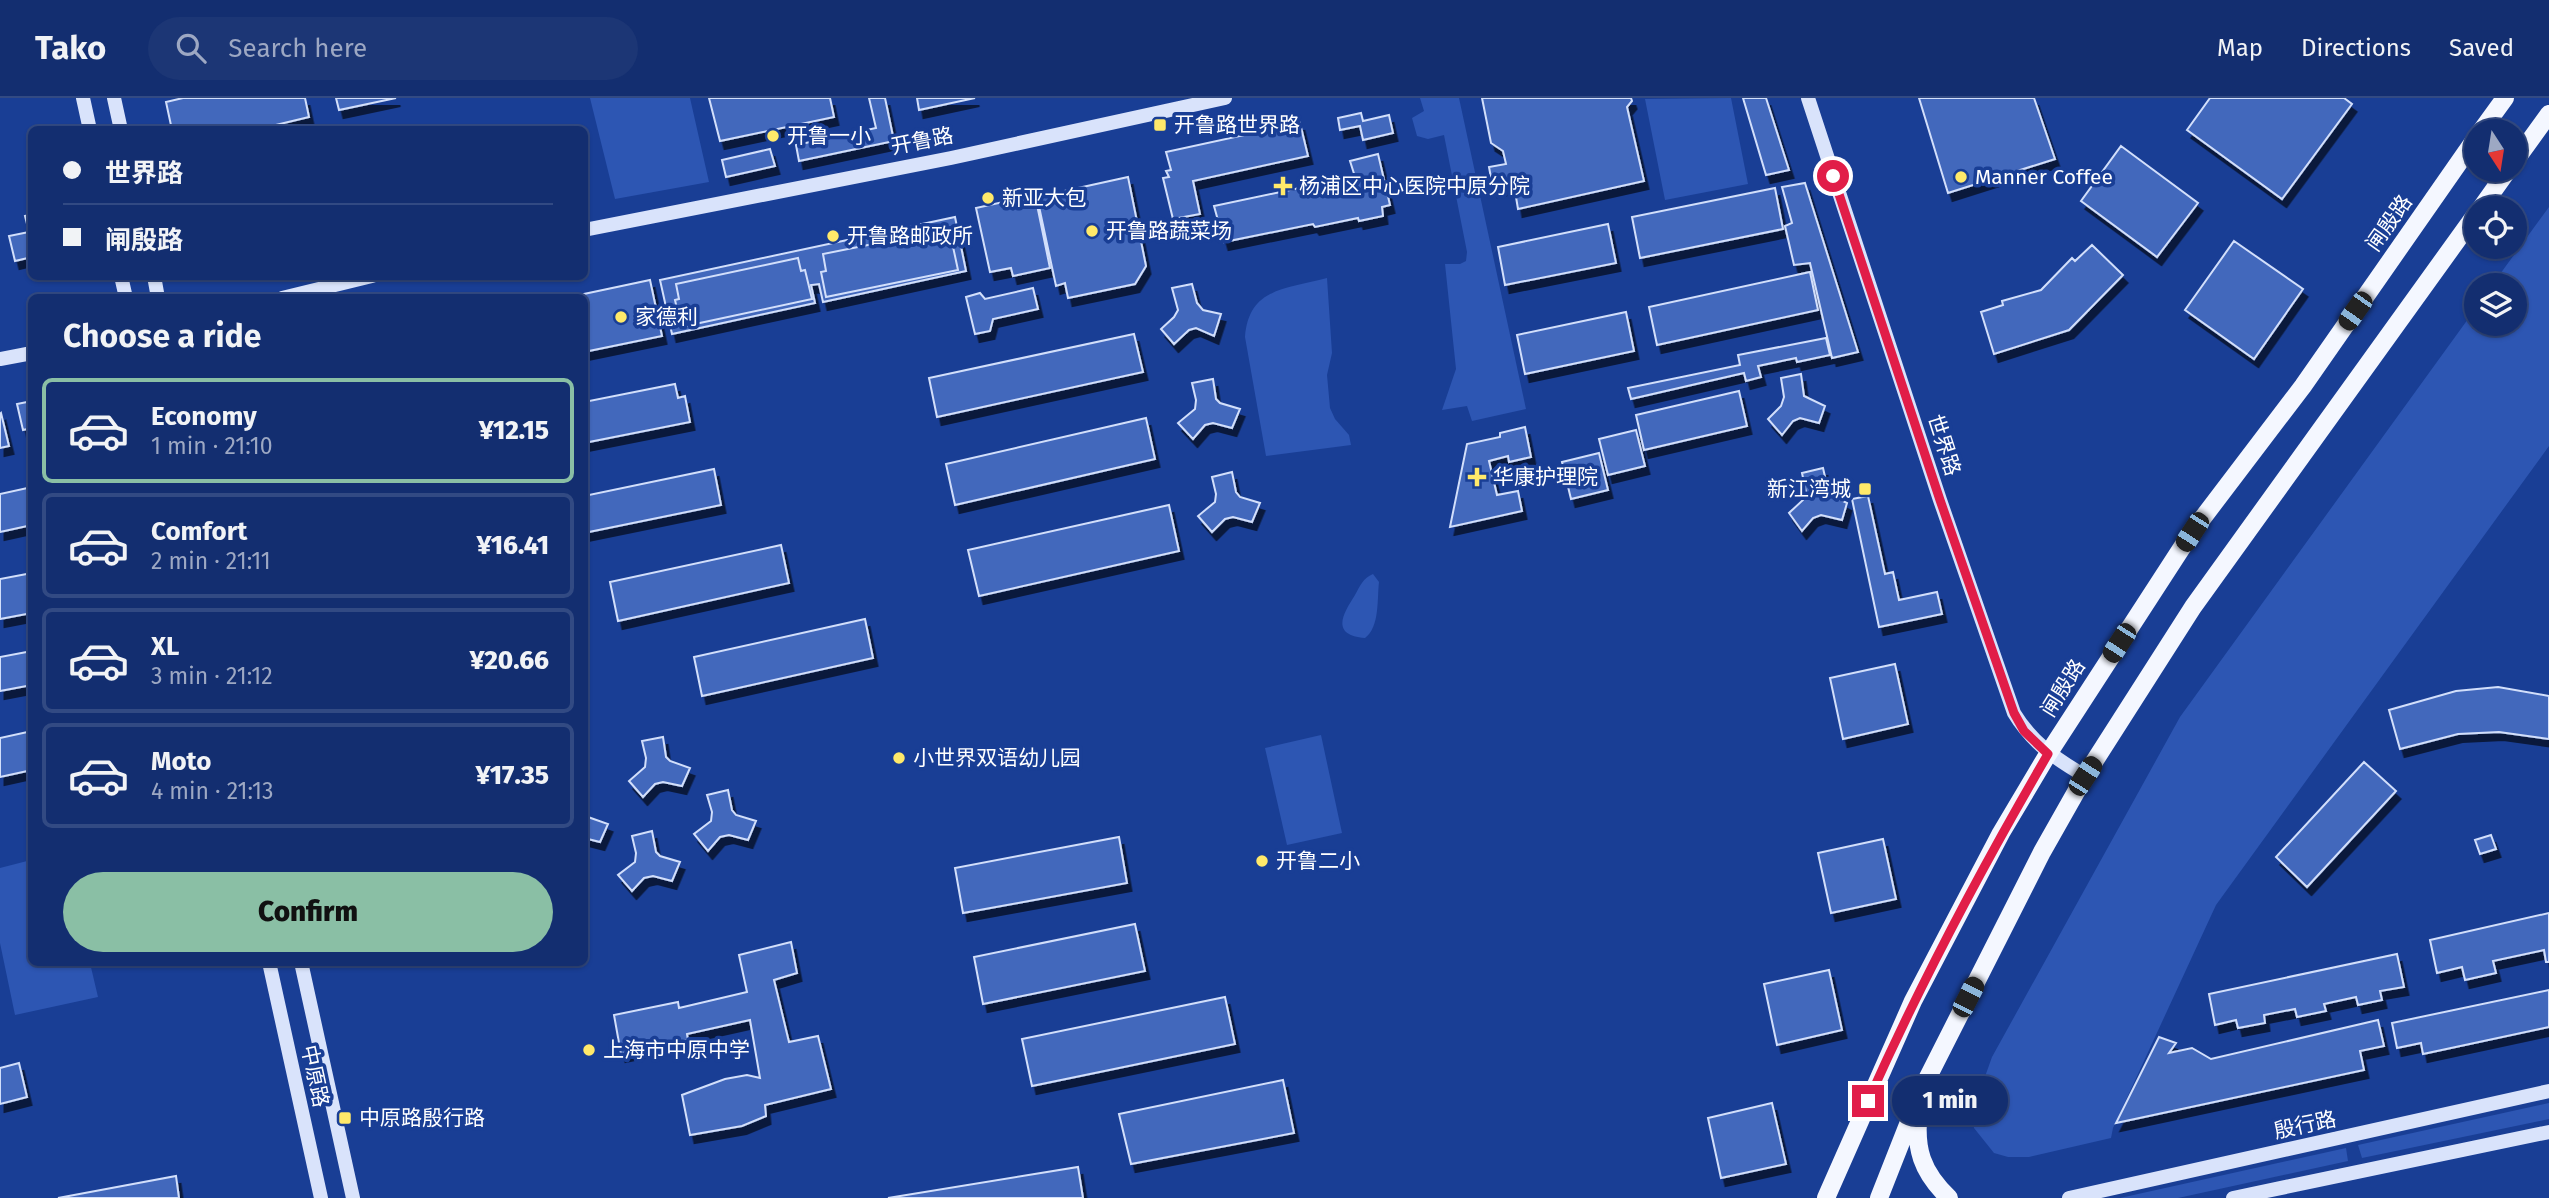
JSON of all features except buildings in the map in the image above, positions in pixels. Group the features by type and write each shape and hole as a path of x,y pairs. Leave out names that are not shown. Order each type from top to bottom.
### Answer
{"main road":[{"path":"2490,119 2505,98"},
{"path":"2527,144 2549,114"},
{"name":"闸殷路","path":"1826,1198 1913,1001 2001,833 2048,754 2192,532 2303,386 2464,155"},
{"path":"1879,1198 1922,1089 2042,852 2085,776 2193,607 2464,231"},
{"path":"1922,1089 1917,1126 1923,1165 1933,1182 1950,1198"}],"street":[{"path":"83,98 89,126"},
{"path":"114,98 120,126"},
{"name":"开鲁路","path":"588,229 951,158 1225,98"},
{"name":"世界路","path":"1808,98 1940,500 2014,713 2024,731 2048,754 2085,776"},
{"path":"298,294 356,280"},
{"path":"0,359 28,354"},
{"name":"中原路","path":"269,966 321,1198"},
{"name":"中原路","path":"302,966 353,1198"},
{"name":"殷行路","path":"2069,1198 2549,1091"},
{"path":"2233,1198 2549,1132"}],"shaded area":[{"path":"590,98 690,98 709,182 615,199"},
{"path":"1420,98 1459,98 1526,409 1472,421 1467,406 1442,410 1456,369 1445,264 1460,264 1466,261 1467,252 1444,135 1428,139 1417,136 1412,118 1424,111"},
{"path":"1731,98 1748,184 1665,200 1645,99"},
{"path":"2549,207 2549,446 2216,905 2113,1128 2111,1138 2029,1157 2008,1157 1994,1153 1974,1128 1972,1113 1992,1057 2180,717 2464,325 2464,336 2527,336 2527,273 2501,273 2511,259 2527,259 2527,237"},
{"path":"1327,278 1332,353 1327,375 1330,408 1335,419 1349,435 1351,445 1266,456 1245,337 1248,321 1262,299 1273,293"},
{"path":"1373,574 1379,582 1373,627 1365,638 1354,636 1347,633 1342,622 1362,583"},
{"path":"1321,735 1342,833 1287,845 1265,748"},
{"path":"28,861 28,966 91,966 98,997 15,1015 0,943 0,868"},
{"path":"2549,1103 2549,1119 2362,1158 2358,1145"},
{"path":"2346,1148 2348,1161 2178,1198 2120,1198"}],"place":[{"name":"开鲁路世界路","path":"1160,125"},
{"name":"开鲁一小","path":"773,136"},
{"name":"Manner Coffee","path":"1961,177"},
{"name":"杨浦区中心医院中原分院","path":"1283,186"},
{"name":"新亚大包","path":"988,198"},
{"name":"开鲁路蔬菜场","path":"1092,231"},
{"name":"开鲁路邮政所","path":"833,236"},
{"name":"家德利","path":"621,317"},
{"name":"华康护理院","path":"1477,477"},
{"name":"新江湾城","path":"1865,489"},
{"name":"小世界双语幼儿园","path":"899,758"},
{"name":"开鲁二小","path":"1262,861"},
{"name":"上海市中原中学","path":"589,1050"},
{"name":"中原路殷行路","path":"345,1118"}],"route":[{"path":"1833,176 2014,713 2024,731 2048,754 2001,833 1913,1001 1868,1101"}]}
